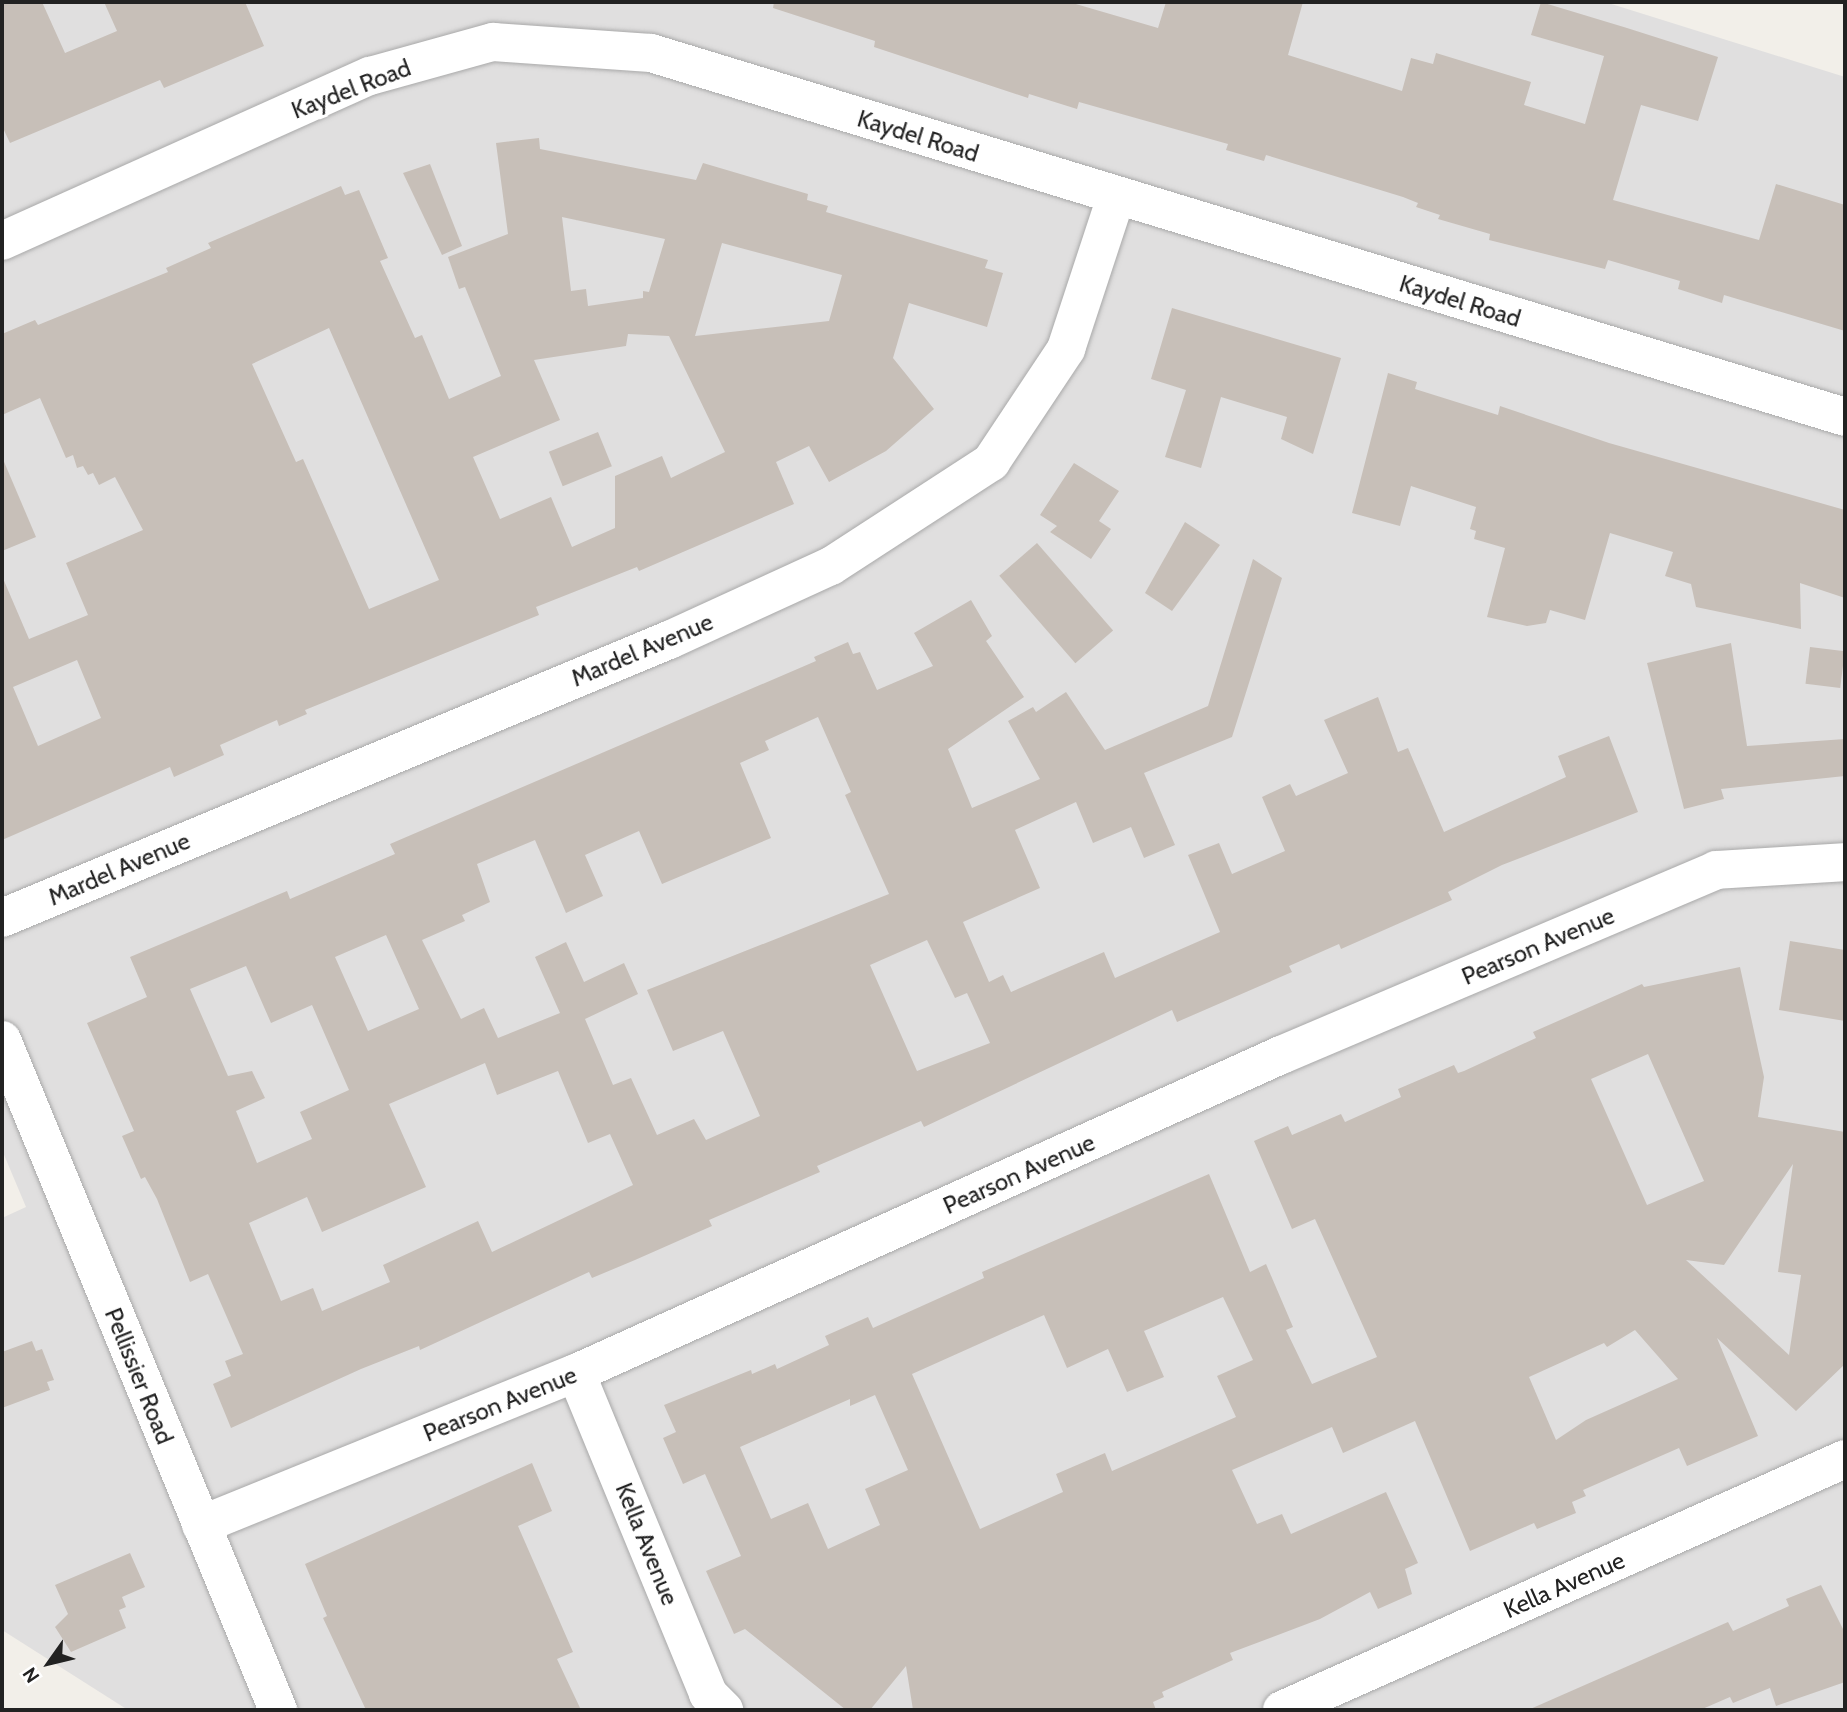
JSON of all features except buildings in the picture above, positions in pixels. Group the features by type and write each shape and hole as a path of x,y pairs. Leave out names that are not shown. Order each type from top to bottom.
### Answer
{"street":[{"name":"Kaydel Road","path":"2,241 370,76 493,42 651,53 1116,197 1845,417"},
{"name":"Mardel Avenue","path":"2,918 669,640 831,566 991,462 1066,349 1116,197"},
{"name":"Pearson Avenue","path":"201,1525 576,1373 1281,1055 1716,870 1845,862"},
{"name":"Pellissier Road","path":"2,1040 278,1710"},
{"name":"Kella Avenue","path":"576,1373 708,1693 724,1710"},
{"name":"Kella Avenue","path":"1282,1710 1845,1459"}],"shaded area":[{"path":"2,2 1605,2 1845,77 1845,1710 128,1710 2,1630 2,1218 26,1207 2,1150"}]}
